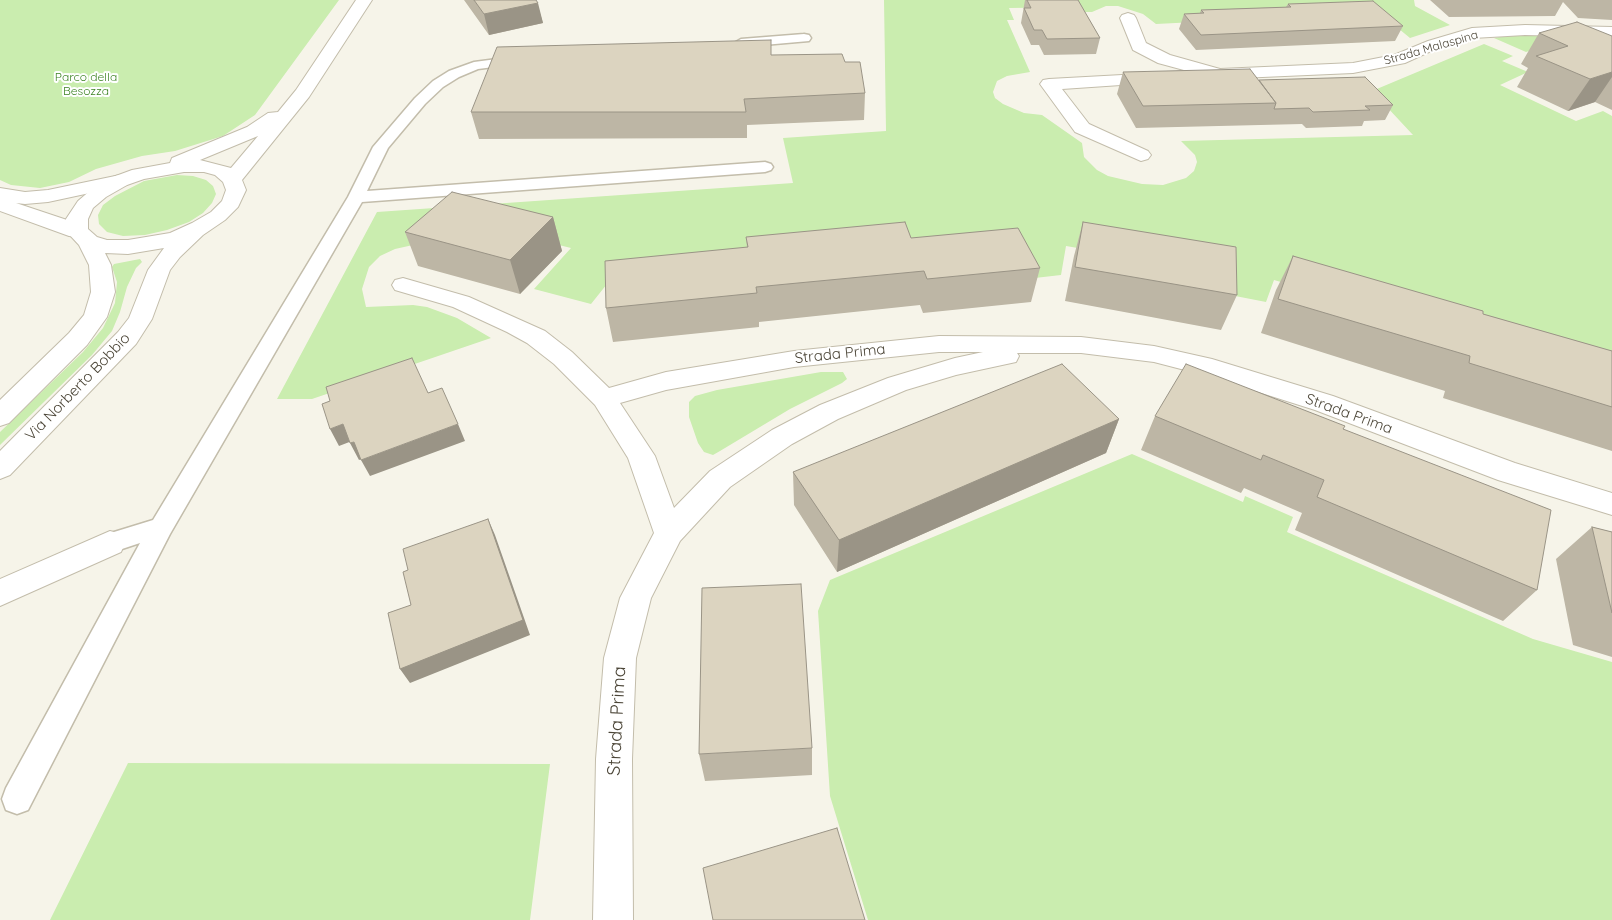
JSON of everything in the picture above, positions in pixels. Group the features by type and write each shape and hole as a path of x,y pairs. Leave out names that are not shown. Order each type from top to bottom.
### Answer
{"street":[{"path":"160,169 205,166 222,171 232,180 303,93 364,0"},
{"name":"Strada Malaspina","path":"1128,18 1139,46 1164,59 1220,74"},
{"name":"Strada Malaspina","path":"1141,155 1082,128 1049,84 1353,68 1399,59 1434,44 1472,34 1525,30 1612,32"},
{"path":"0,194 25,198 48,196 120,181 160,169 222,146 254,131 303,93"},
{"name":"Via Norberto Bobbio","path":"0,468 127,338 140,319 160,270 172,252 200,228 218,216 231,203 236,190 232,180"},
{"path":"0,416 78,339 95,318 103,292 100,265 83,236 76,219 85,206 99,192 120,181"},
{"name":"Via Norberto Bobbio","path":"0,204 106,246 128,247 152,244 177,238 200,228"},
{"path":"403,285 461,302 515,326 536,338 563,358 604,399 641,456 669,533"},
{"name":"Strada Prima","path":"604,399 666,381 794,359 938,344 1081,345 1154,354 1212,368 1324,403 1508,472 1612,504"},
{"name":"Strada Prima","path":"614,920 614,759 620,658 636,598 669,533 720,479 782,437 829,412 897,384 954,367 1018,354 1081,345"},
{"path":"0,575 41,559 110,543"},
{"path":"0,593 110,543"}],"lane":[{"path":"724,44 804,38"},
{"path":"17,799 161,527 356,197 381,147 420,101 438,84 454,74 474,66 495,62 535,59"},
{"path":"356,197 764,166"},
{"path":"110,543 161,527"}],"green space":[{"name":"Parco della Besozza","path":"0,0 339,0 255,115 223,136 175,151 142,156 96,169 69,182 40,188 11,185 0,180"},
{"path":"884,0 1414,0 1415,6 1450,25 1410,38 1376,10 1275,18 1156,24 1143,14 1118,6 1106,6 1092,12 1085,12 1082,7 1009,8 1014,20 1007,20 1030,72 1007,76 997,81 993,92 995,98 1003,104 1024,113 1042,115 1082,143 1084,157 1097,170 1108,176 1142,184 1163,185 1186,178 1194,171 1197,162 1195,155 1181,141 1413,135 1372,91 1484,44 1513,56 1502,61 1528,72 1500,85 1576,121 1603,111 1612,116 1612,389 1474,339 1274,280 1266,302 1225,294 1225,273 1066,246 1061,275 1026,279 611,279 591,304 534,289 571,248 462,221 413,245 395,249 380,256 369,267 362,289 366,307 413,305 427,307 457,318 491,338 312,399 277,399 377,212 793,183 783,138 886,131"},
{"path":"1586,33 1526,52 1494,38 1523,34"},
{"path":"177,175 193,176 206,180 213,186 216,194 212,203 203,213 189,222 145,235 123,236 107,232 99,224 98,215 103,205 115,196 144,181"},
{"path":"140,259 142,262 136,268 127,287 112,331 92,355 0,445 0,432 83,352 103,328 115,303 117,282 112,267 114,264"},
{"path":"821,372 843,372 847,379 790,409 713,455 704,452 698,443 689,417 689,402 695,396 717,390"},
{"path":"1132,454 1243,502 1245,496 1293,517 1287,532 1533,639 1612,662 1612,920 868,920 830,796 818,611 830,580"},
{"path":"128,763 550,764 530,920 50,920"}],"building":[{"path":"474,0 536,0 538,3 484,14"},
{"path":"1027,0 1078,0 1100,38 1047,39 1042,30 1034,30 1024,8 1031,8"},
{"path":"1373,1 1403,26 1201,35 1184,14 1204,13 1201,10 1291,7 1288,4"},
{"path":"1577,22 1612,36 1612,72 1590,79 1536,56 1568,46 1539,33"},
{"path":"771,40 771,55 842,54 845,62 860,62 865,93 744,99 746,112 471,112 497,47"},
{"path":"1250,69 1276,103 1143,106 1123,72"},
{"path":"1365,77 1393,105 1365,106 1370,110 1313,112 1309,108 1274,109 1276,103 1259,80"},
{"path":"452,192 553,217 510,260 405,232"},
{"path":"905,222 911,238 1018,228 1040,268 927,279 924,271 756,287 757,293 606,308 605,261 748,247 746,237"},
{"path":"1083,222 1236,247 1237,295 1075,267"},
{"path":"1293,256 1483,311 1483,314 1612,351 1612,407 1469,363 1470,356 1278,299"},
{"path":"412,358 428,393 442,388 458,424 361,460 354,442 350,443 343,424 330,429 322,404 330,401 326,387"},
{"path":"1062,364 1119,419 839,540 793,472"},
{"path":"1186,364 1345,426 1343,429 1551,510 1537,590 1317,497 1324,480 1263,455 1261,460 1155,416"},
{"path":"488,519 523,620 400,669 388,613 411,605 403,572 408,570 403,549"},
{"path":"1592,527 1612,532 1612,613"},
{"path":"801,584 812,748 699,754 702,588"},
{"path":"837,828 865,920 713,920 703,868"}]}
